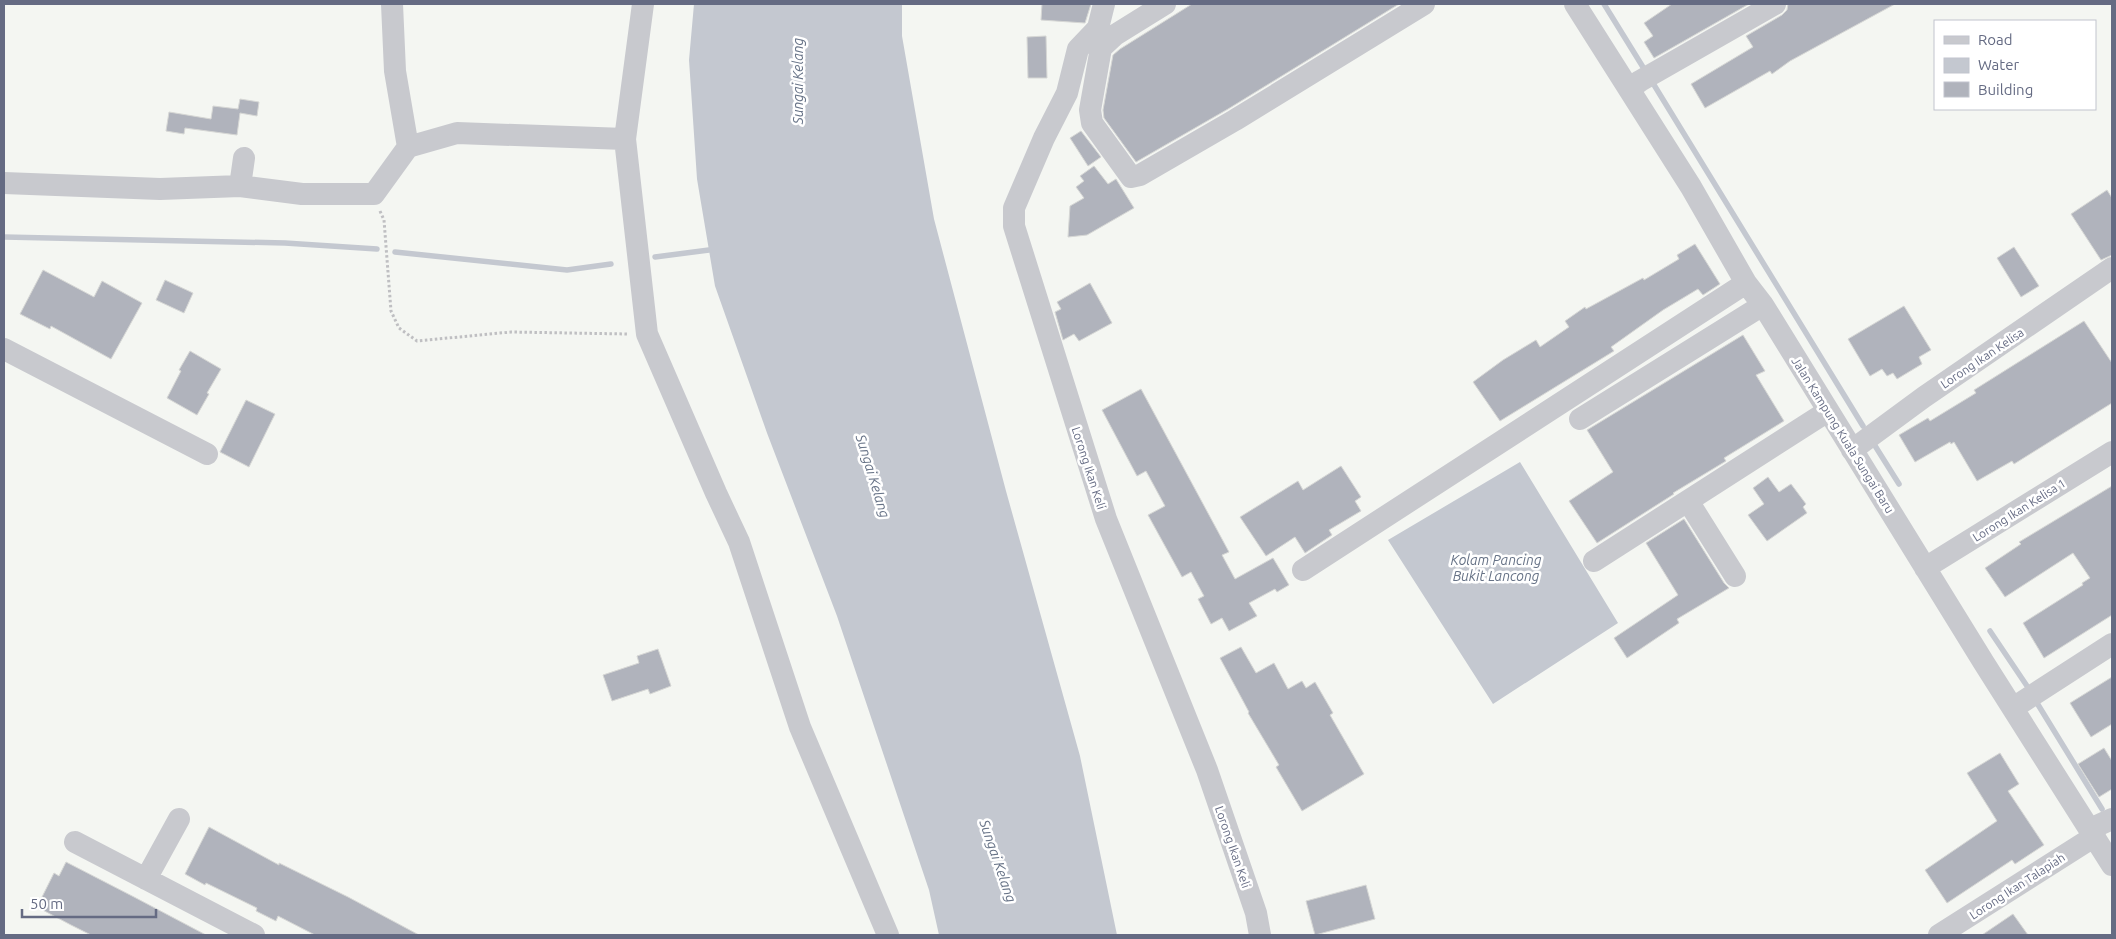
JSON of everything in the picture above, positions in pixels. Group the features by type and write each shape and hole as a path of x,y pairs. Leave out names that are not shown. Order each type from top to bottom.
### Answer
{"street":[{"path":"392,4 395,71 408,147"},
{"path":"643,4 626,139 648,334 739,542 800,727 888,935"},
{"name":"Lorong Ikan Keli","path":"1104,4 1098,28 1078,49 1067,93 1044,138 1014,208 1014,226 1106,520 1207,770 1256,913 1260,935"},
{"path":"1165,4 1115,35 1100,48 1090,110 1092,123 1131,177 1140,175 1235,120 1424,4"},
{"path":"1642,80 1775,4"},
{"name":"Jalan Kampung Kuala Sungai Baru","path":"1586,8 1642,80 1691,188 1746,282 1763,305 1925,568 2112,865"},
{"path":"4,183 160,189 240,186 292,193 374,194 408,147 457,133 626,139"},
{"path":"240,186 244,158"},
{"name":"Lorong Ikan Kelisa","path":"1852,450 1924,397 2112,268"},
{"path":"1303,570 1746,282"},
{"path":"1580,419 1763,305"},
{"path":"4,349 207,454"},
{"path":"1594,560 1828,411"},
{"name":"Lorong Ikan Kelisa 1","path":"1925,568 2112,452"},
{"path":"1688,500 1735,576"},
{"path":"2013,708 2112,644"},
{"path":"146,879 179,819"},
{"name":"Lorong Ikan Talapiah","path":"1939,935 2112,819"},
{"path":"75,842 254,935"}],"path":[{"path":"374,194 384,220 391,311 399,328 417,341 512,332 648,334"}],"water":[{"name":"Sungai Kelang","path":"694,4 902,4 902,36 934,219 1006,491 1080,756 1117,935 939,935 929,890 837,616 767,433 715,286 697,179 689,60"},
{"name":"Kolam Pancing Bukit Lancong","path":"1520,462 1618,623 1493,704 1388,540"}],"building":[{"path":"1042,4 1091,4 1085,23 1041,20"},
{"path":"1192,4 1399,4 1228,109 1136,162 1104,118 1103,110 1113,55"},
{"path":"1672,4 1749,4 1654,58 1644,42 1653,36 1644,23"},
{"path":"1788,4 1895,4 1790,61 1772,74 1770,71 1705,108 1691,84 1753,47 1746,36 1782,15 1787,10"},
{"path":"1046,36 1047,78 1028,78 1027,37"},
{"path":"240,99 259,102 257,116 240,113 237,135 185,128 184,134 166,131 169,112 211,119 213,106 238,109"},
{"path":"1081,131 1101,157 1088,166 1070,138"},
{"path":"1094,166 1108,184 1116,179 1134,208 1087,235 1068,237 1070,206 1084,198 1076,187 1084,181 1080,176"},
{"path":"2107,190 2112,198 2112,255 2101,260 2071,214"},
{"path":"1695,244 1720,284 1703,295 1698,289 1663,310 1611,347 1614,351 1500,421 1473,382 1503,360 1536,340 1540,347 1569,327 1565,321 1585,307 1586,309 1643,278 1644,280 1679,259 1677,255"},
{"path":"2014,247 2039,286 2021,297 1997,258"},
{"path":"43,270 94,297 102,281 142,303 111,359 51,326 50,329 20,314"},
{"path":"165,280 193,293 184,313 156,300"},
{"path":"1090,283 1112,323 1079,341 1074,334 1063,340 1055,312 1061,309 1057,302"},
{"path":"1904,306 1931,350 1919,357 1922,364 1897,379 1893,373 1887,376 1882,369 1870,376 1848,339"},
{"path":"2084,321 2112,363 2112,403 2014,464 2012,461 1977,481 1954,442 1951,444 1950,442 1915,462 1899,435 1928,418 1930,421 1976,393 1974,390"},
{"path":"1743,335 1765,371 1756,375 1784,421 1724,458 1726,461 1597,543 1569,501 1613,472 1587,430"},
{"path":"190,351 221,369 197,415 167,398 181,371 179,370"},
{"path":"1141,389 1229,552 1222,555 1235,579 1273,558 1289,585 1277,592 1275,589 1249,603 1257,616 1229,631 1222,618 1211,624 1198,599 1204,596 1191,572 1182,577 1148,515 1165,506 1146,471 1137,476 1102,410"},
{"path":"246,400 275,414 249,467 220,452"},
{"path":"1341,466 1361,497 1355,501 1361,511 1329,530 1332,535 1305,553 1295,537 1266,556 1240,517 1298,481 1303,490"},
{"path":"1768,477 1779,492 1791,484 1806,504 1803,507 1807,513 1767,541 1748,515 1764,504 1753,488"},
{"path":"2112,486 2112,615 2044,658 2023,623 2083,585 2082,583 2090,578 2073,553 2005,597 1985,568 2021,544 2019,542"},
{"path":"1684,519 1729,588 1677,619 1679,623 1627,658 1614,638 1678,595 1646,543"},
{"path":"1241,647 1256,673 1274,663 1288,689 1302,681 1306,688 1315,682 1333,713 1330,715 1364,774 1302,811 1276,767 1279,765 1248,713 1220,658"},
{"path":"658,649 671,686 650,694 648,689 612,701 603,675 639,663 637,656"},
{"path":"2112,677 2112,724 2091,737 2070,703"},
{"path":"2104,748 2112,761 2112,789 2099,797 2078,764"},
{"path":"2000,753 2019,784 2008,791 2044,845 2015,864 2012,860 1947,903 1925,870 1997,821 1967,773"},
{"path":"209,827 279,865 279,863 348,897 419,935 315,935 278,916 276,921 256,911 257,908 206,883 205,885 185,874"},
{"path":"66,862 206,935 91,935 71,925 37,907 54,873 59,876"},
{"path":"1366,885 1375,919 1315,935 1306,901"},
{"path":"2013,914 2028,935 1982,935"}],"waterway":[{"path":"1604,4 1646,72"},
{"path":"1651,80 1863,426"},
{"path":"4,237 285,243 377,249"},
{"path":"655,257 709,250"},
{"path":"395,252 567,270 611,264"},
{"path":"1872,441 1899,484"},
{"path":"1990,631 2027,686"},
{"path":"2037,703 2102,809"}]}
